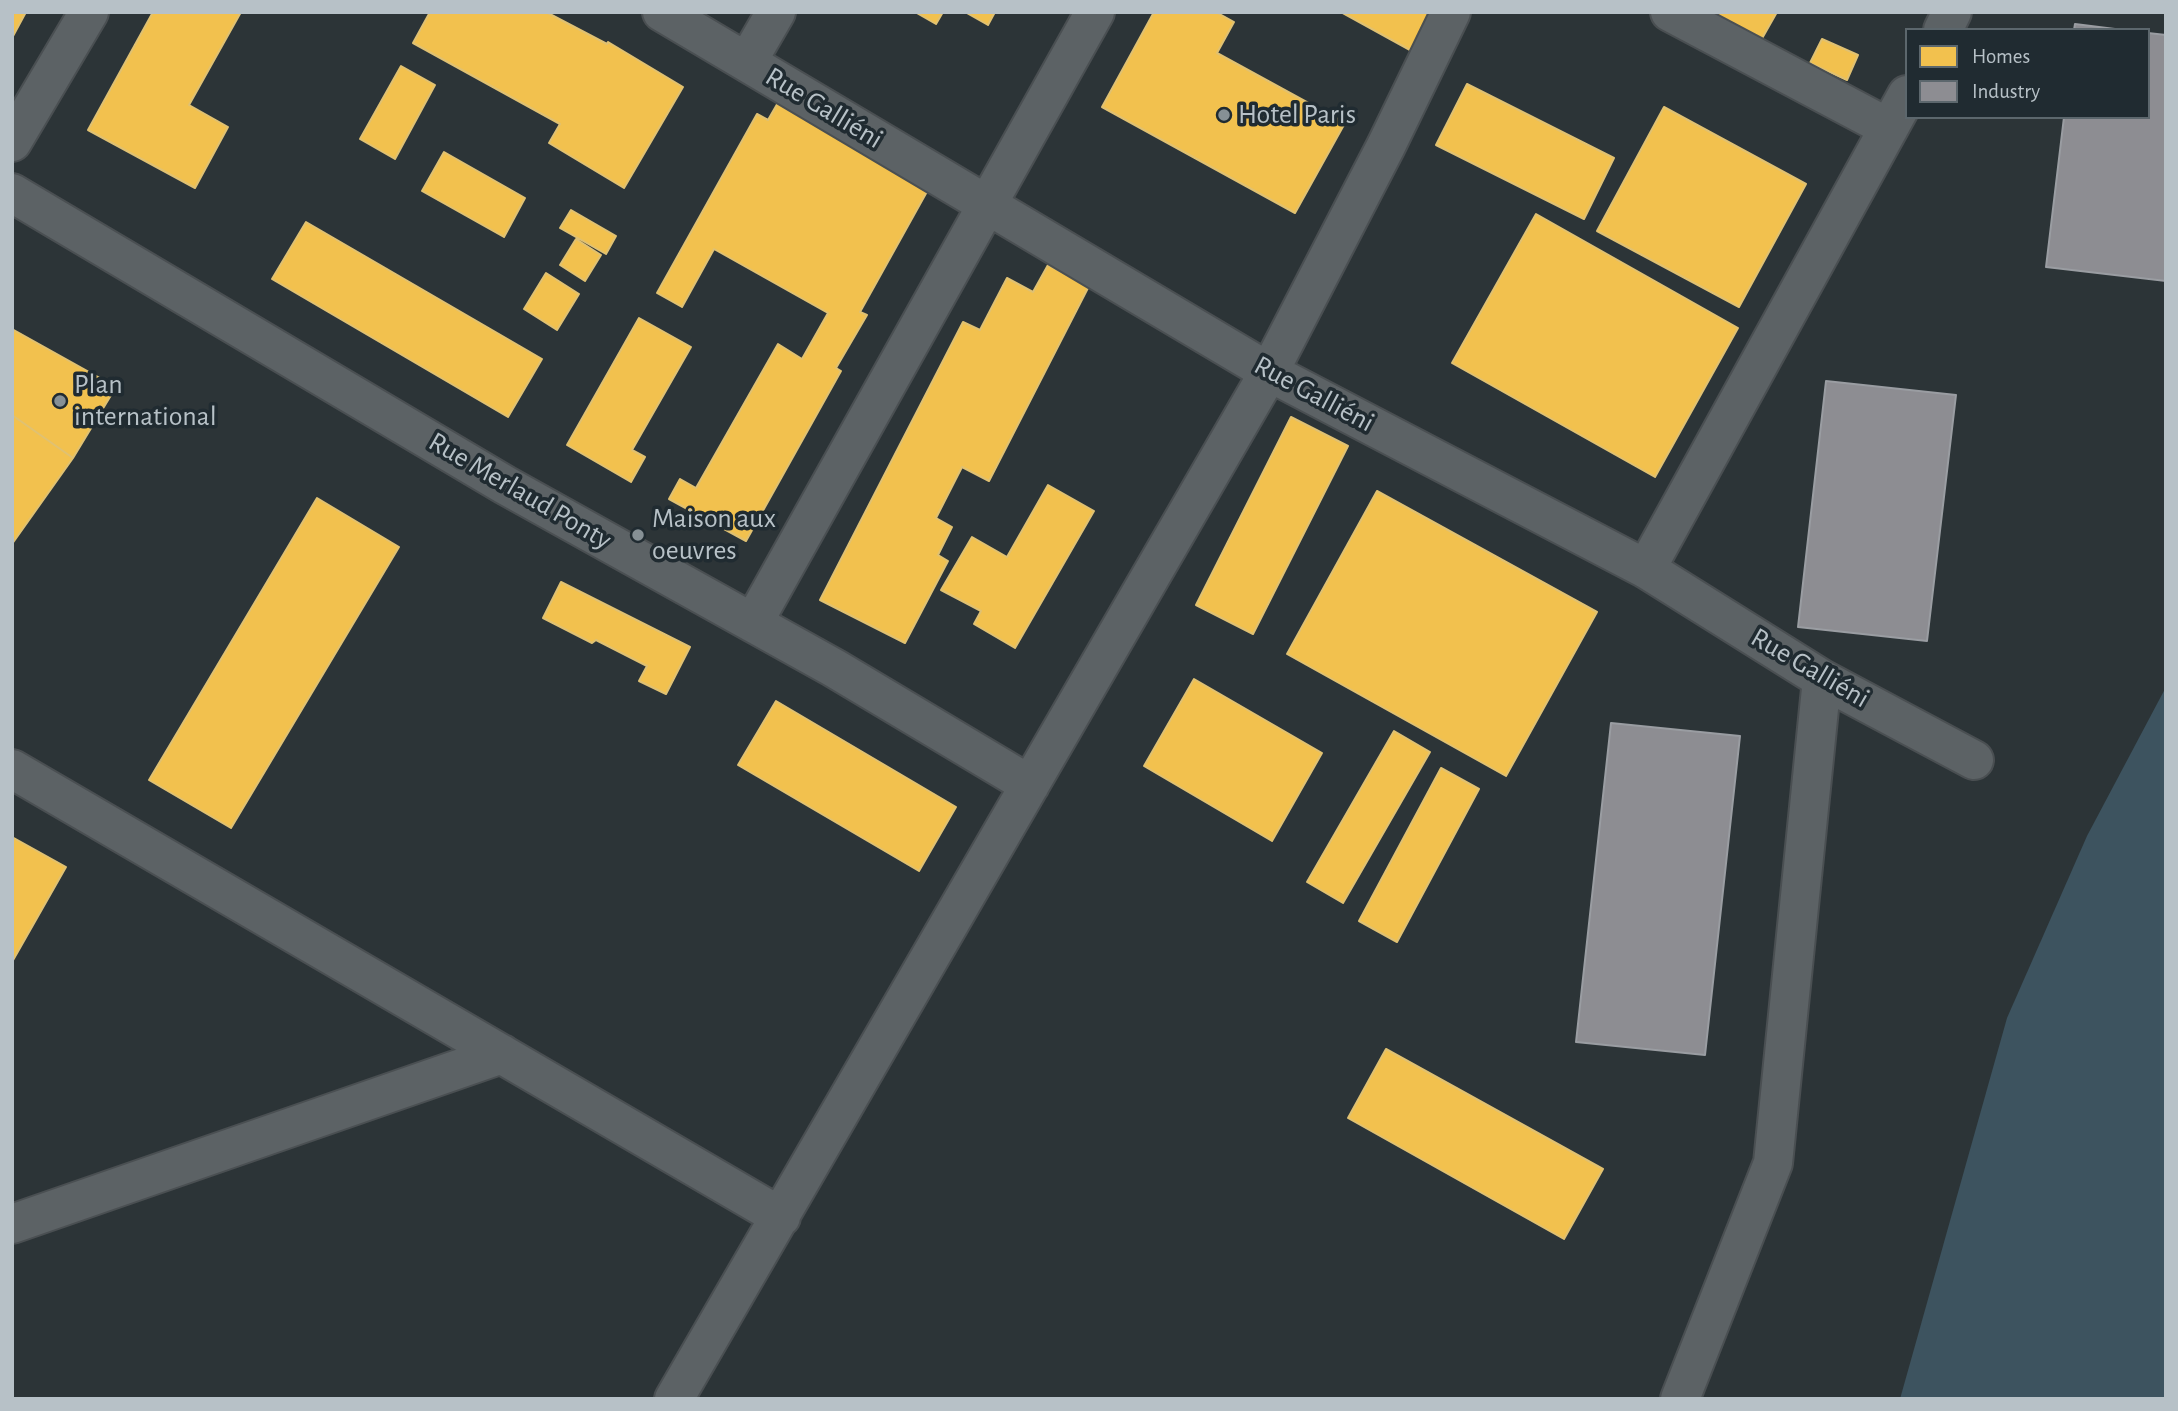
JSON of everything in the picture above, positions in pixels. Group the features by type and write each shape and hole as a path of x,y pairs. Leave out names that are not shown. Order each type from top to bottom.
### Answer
{"street":[{"path":"12,142 89,12"},
{"name":"Rue Galliéni","path":"662,12 1269,372 1646,569 1822,679 1974,760"},
{"path":"747,62 776,12"},
{"path":"753,623 1095,12"},
{"path":"674,1399 1269,372 1386,146 1451,12"},
{"path":"1670,12 1889,128"},
{"path":"1944,28 1952,12"},
{"path":"1646,569 1905,99"},
{"name":"Rue Merlaud Ponty","path":"12,193 505,485 753,623 1030,785"},
{"path":"1680,1399 1773,1163 1822,679"},
{"path":"12,769 780,1217"},
{"path":"12,1224 502,1054"}],"water":[{"path":"2166,687 2166,1399 1900,1399 2007,1018 2087,836"}],"building: Homes":[{"path":"12,12 26,12 12,38"},
{"path":"153,12 241,12 189,105 228,127 195,188 88,130"},
{"path":"430,12 546,12 607,44 608,42 683,87 624,188 549,143 560,124 413,43"},
{"path":"915,12 943,12 936,24"},
{"path":"965,12 995,12 988,25"},
{"name":"Hotel Paris","path":"1154,12 1216,12 1234,22 1217,53 1345,123 1295,213 1102,107"},
{"path":"1341,12 1442,12 1419,55"},
{"path":"1704,12 1777,12 1760,42"},
{"path":"1822,39 1858,55 1847,80 1810,63"},
{"path":"401,66 435,85 395,159 360,139"},
{"path":"1467,84 1614,158 1584,219 1436,145"},
{"path":"783,94 934,179 860,312 867,315 836,368 841,371 746,541 669,499 680,479 696,488 778,344 802,359 828,313 714,249 682,307 657,293 757,114 768,120"},
{"path":"1664,107 1806,184 1739,307 1597,231"},
{"path":"444,152 525,198 504,237 422,191"},
{"path":"571,210 616,236 606,254 560,228"},
{"path":"1536,214 1738,328 1655,477 1452,363"},
{"path":"306,222 542,359 508,417 272,279"},
{"path":"576,239 601,255 585,281 560,265"},
{"path":"1048,265 1089,286 989,481 962,467 936,518 952,527 938,555 948,561 905,643 820,600 963,322 980,330 1007,278 1033,292"},
{"path":"546,273 579,294 557,330 524,309"},
{"path":"639,318 691,347 632,450 645,457 631,482 567,445"},
{"name":"Plan international","path":"12,329 116,387 73,458 12,415"},
{"path":"12,415 73,458 12,544"},
{"path":"1291,417 1348,446 1253,634 1196,605"},
{"path":"1048,485 1094,511 1015,648 974,624 981,611 941,590 972,537 1007,557"},
{"path":"1377,491 1597,612 1506,776 1287,654"},
{"path":"317,498 399,547 231,828 149,780"},
{"path":"561,582 690,647 666,694 639,681 647,666 596,640 592,643 543,618"},
{"path":"1194,679 1322,753 1272,841 1144,766"},
{"path":"776,701 956,807 919,871 738,765"},
{"path":"1394,731 1430,752 1343,903 1307,882"},
{"path":"1441,768 1479,789 1397,942 1359,921"},
{"path":"12,837 66,867 12,962"},
{"path":"1386,1049 1603,1169 1564,1239 1348,1118"}],"building: Industry":[{"path":"2075,24 2107,28 2074,28"},
{"path":"2150,33 2166,35 2166,281 2046,267 2064,119 2150,119"},
{"path":"1826,381 1956,395 1927,641 1798,627"},
{"path":"1611,723 1740,736 1705,1055 1576,1042"}],"place":[{"name":"Hotel Paris","path":"1224,115"},
{"name":"Plan international","path":"60,401"},
{"name":"Maison aux oeuvres","path":"638,535"}]}
